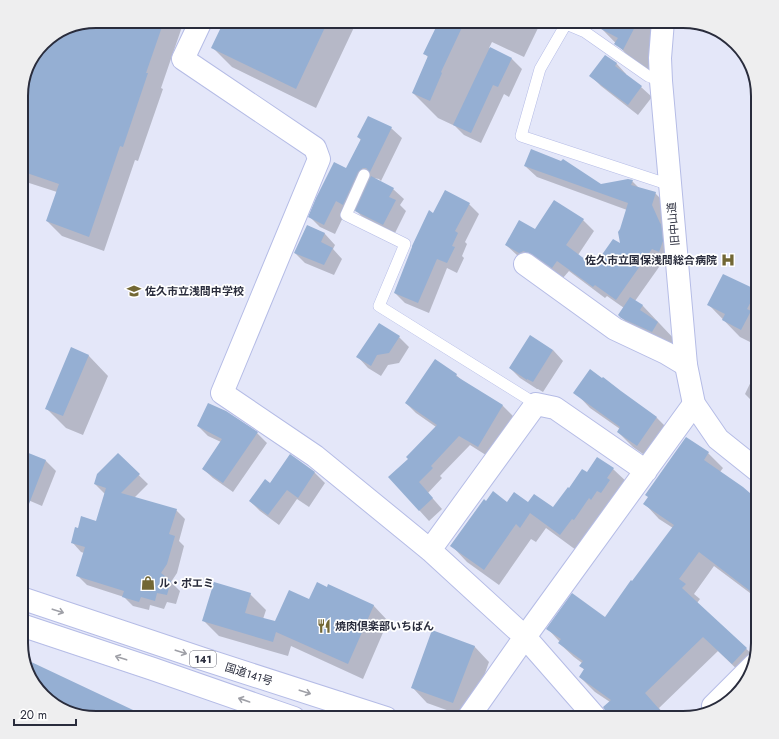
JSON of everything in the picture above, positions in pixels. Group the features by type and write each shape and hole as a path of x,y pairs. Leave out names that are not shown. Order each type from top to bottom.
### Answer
{"main road":[{"path":"198,28 183,59 315,148 319,159 222,393 315,456 430,550 525,637 590,711"},
{"name":"旧中山道","path":"662,28 660,58 661,81 686,365 694,404 718,438 751,465"},
{"path":"525,264 615,329 666,353 686,365"},
{"path":"430,550 536,404 555,408 646,471"},
{"path":"473,711 694,404"},
{"name":"国道141号","path":"28,600 204,659 337,711"},
{"name":"141","path":"28,627 274,711"},
{"path":"719,700 740,679"}],"lane":[{"path":"564,28 540,69 521,136 670,185"},
{"path":"576,28 585,32 648,76 661,81"},
{"path":"364,175 346,215 405,244 379,306 536,404"}],"building":[{"path":"162,28 123,147 120,146 89,237 46,221 59,184 28,173 28,92 30,79 35,66 42,55 51,45 62,37 83,29"},
{"path":"221,28 325,28 296,89 211,48"},
{"path":"436,28 462,28 441,72 442,73 430,101 412,93 428,56 423,54"},
{"path":"599,28 634,28 623,50 614,44 618,38"},
{"path":"490,47 512,58 498,87 493,85 471,133 453,125"},
{"path":"605,55 617,63 615,66 642,86 628,105 589,76"},
{"path":"368,116 392,127 370,172 366,168 363,168 358,172 343,205 336,201 324,225 308,217 334,162 346,168 361,139 357,137"},
{"path":"531,149 561,161 563,159 601,184 628,179 633,180 631,185 656,192 652,205 661,224 663,241 659,252 652,249 616,300 595,285 593,287 557,261 552,268 532,254 523,251 519,253 505,245 519,220 535,229 554,200 584,219 566,245 594,266 613,239 620,243 618,232 628,203 524,166"},
{"path":"371,176 394,188 389,197 396,200 383,225 355,211"},
{"path":"445,190 470,203 455,231 458,233 452,246 455,247 447,263 437,259 418,303 394,293 412,246 429,210 433,213"},
{"path":"307,225 325,233 321,242 333,248 324,265 294,253"},
{"path":"723,274 751,287 751,301 747,309 751,311 741,330 722,320 725,314 707,305"},
{"path":"630,297 643,305 640,310 658,322 652,332 621,318 618,315"},
{"path":"379,323 400,336 389,353 377,355 371,366 356,357"},
{"path":"530,335 553,350 533,382 527,380 509,368"},
{"path":"71,347 89,355 63,416 45,409"},
{"path":"435,359 457,374 456,376 503,405 478,447 459,436 431,466 433,468 419,482 433,498 419,511 388,477 408,459 406,457 437,425 405,403"},
{"path":"590,369 657,417 637,446 617,432 620,427 573,393"},
{"path":"208,403 226,411 258,432 223,483 202,469 222,439 197,426"},
{"path":"686,437 709,452 704,460 751,494 751,592 699,552 679,579 686,584 682,588 747,648 732,664 703,637 645,693 661,711 606,711 603,707 611,700 579,677 584,669 579,666 583,661 558,643 561,639 546,629 572,593 605,617 631,580 632,581 674,525 643,504 648,497 645,495"},
{"path":"28,453 46,460 28,506"},
{"path":"118,453 140,474 121,493 177,509 169,534 175,536 167,564 161,573 171,581 167,595 157,593 155,601 141,597 139,602 122,597 124,591 76,576 85,547 71,543 75,527 78,528 81,516 96,521 106,488 94,484 97,474"},
{"path":"290,454 315,472 298,498 287,490 268,515 249,501 265,479 270,483"},
{"path":"597,457 614,468 607,478 610,480 601,493 597,491 591,500 589,498 574,520 572,519 560,535 530,513 520,528 516,524 484,570 450,546 484,499 486,501 493,491 507,502 514,492 528,502 534,494 553,507 582,469 587,472"},
{"name":"焼肉倶楽部いちばん","path":"214,582 251,593 245,613 275,621 289,590 309,599 317,582 327,587 328,584 374,605 348,664 276,632 273,642 202,621"},
{"path":"432,630 475,646 453,703 411,688"},
{"path":"31,662 135,711 96,711 83,710 70,706 48,691 40,681"}],"place":[{"name":"佐久市立国保浅間総合病院","path":"728,260"},
{"name":"佐久市立浅間中学校","path":"134,291"},
{"name":"ル・ポエミ","path":"148,583"},
{"name":"焼肉倶楽部いちばん","path":"324,626"}]}
